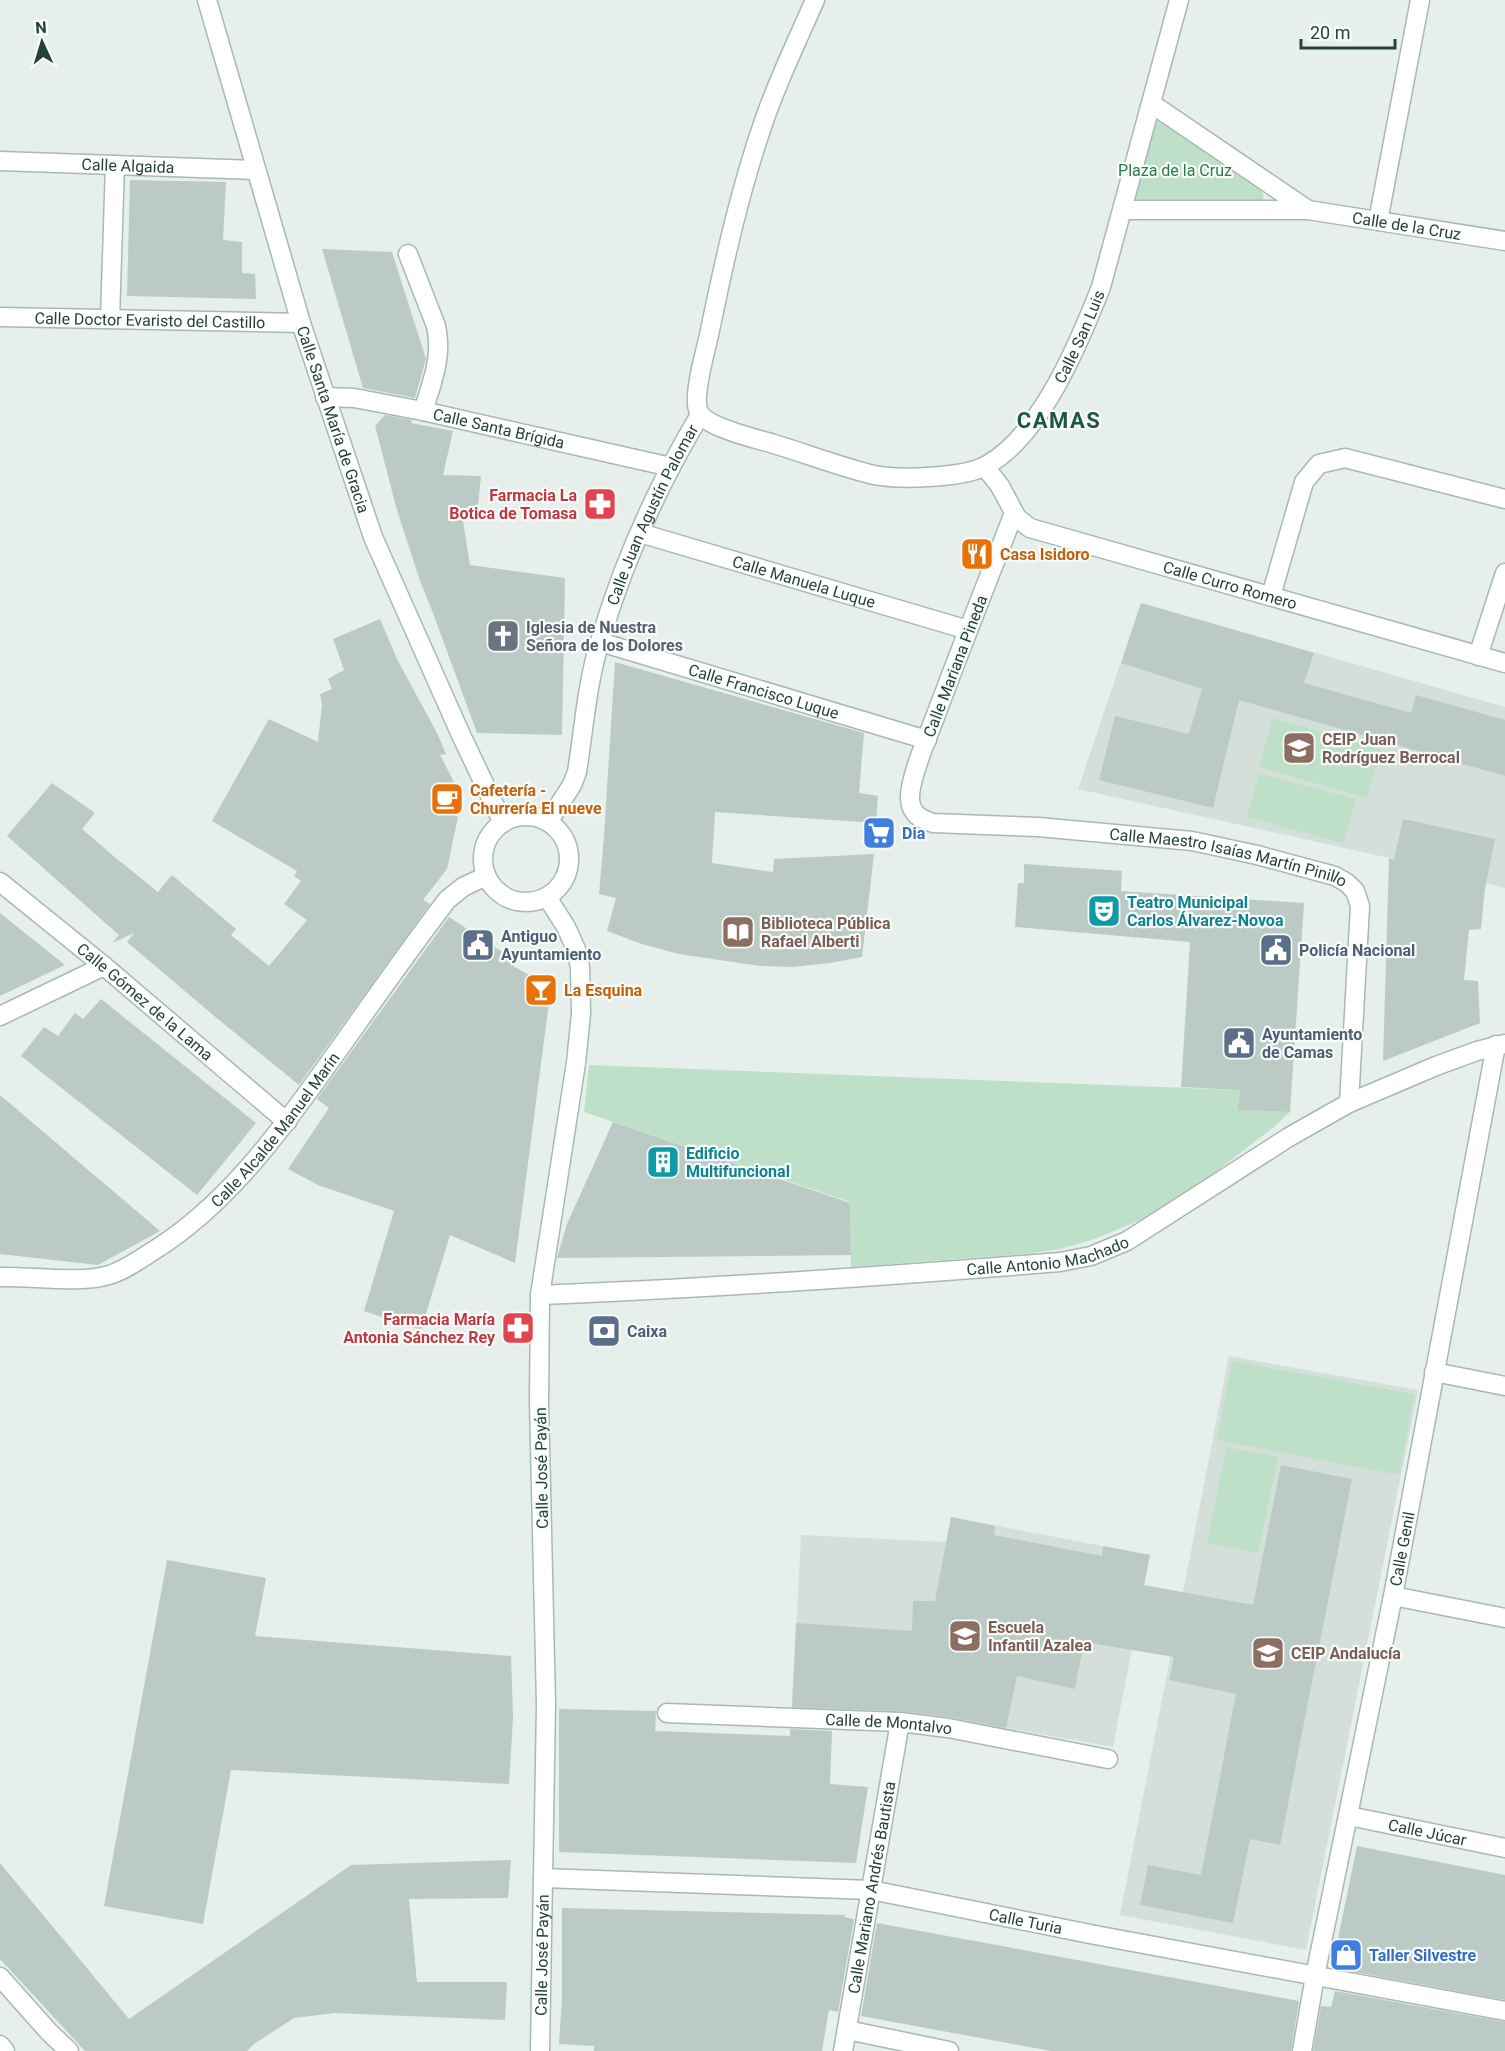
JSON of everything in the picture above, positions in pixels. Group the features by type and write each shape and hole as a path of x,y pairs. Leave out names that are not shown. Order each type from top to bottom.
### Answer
{"street":[{"name":"Calle Santa María de Gracia","path":"207,0 301,323 373,537 461,735 503,823"},
{"name":"Calle Juan Agustín Palomar","path":"548,822 572,785 577,772 600,642 640,533 700,415 697,409 699,381 736,212 766,116 815,0"},
{"name":"Calle San Luis","path":"700,415 707,421 733,432 876,475 915,478 955,474 985,467 1006,452 1024,432 1052,391 1083,332 1101,287 1179,0"},
{"path":"1378,221 1420,0"},
{"name":"Calle de la Cruz","path":"1152,104 1308,210"},
{"name":"Calle Algaida","path":"0,160 256,170"},
{"path":"110,318 115,165"},
{"name":"Calle de la Cruz","path":"1123,210 1308,210 1505,242"},
{"path":"408,254 439,337 439,355 423,411"},
{"name":"Calle Doctor Evaristo del Castillo","path":"0,317 301,323"},
{"name":"Calle Santa Brígida","path":"325,397 354,398 423,411 672,467"},
{"path":"1271,596 1304,482 1319,464 1345,458 1505,499"},
{"name":"Calle Curro Romero","path":"985,467 1000,486 1014,513 1030,528 1043,533 1505,663"},
{"name":"Calle Mariana Pineda","path":"920,819 913,811 911,788 968,630 1014,513"},
{"name":"Calle Manuela Luque","path":"640,533 968,630"},
{"path":"1479,656 1505,573"},
{"name":"Calle Francisco Luque","path":"600,642 927,740"},
{"path":"514,818 537,818 548,822 565,841 568,854 568,867 557,889 547,897 524,902 512,900 501,894 486,876 483,865 483,852 491,836 503,823 514,818"},
{"name":"Calle Maestro Isaías Martín Pinillo","path":"920,819 950,825 1038,827 1192,842 1257,855 1335,876 1347,883 1355,891 1360,906 1349,1102"},
{"name":"Calle Alcalde Manuel Marín","path":"0,1277 93,1279 109,1275 128,1267 191,1225 253,1164 287,1122 447,900 463,887 486,876"},
{"name":"Calle Gómez de la Lama","path":"0,882 104,966 287,1122"},
{"name":"Calle José Payán","path":"540,2051 546,1704 539,1413 540,1295 576,1064 581,1014 580,967 576,949 566,927 547,897"},
{"path":"0,1016 104,966"},
{"name":"Calle Antonio Machado","path":"540,1295 717,1288 859,1278 1060,1262 1091,1256 1127,1241 1289,1137 1349,1102 1436,1066 1500,1045"},
{"name":"Calle Genil","path":"1302,2051 1315,1976 1394,1596 1434,1372 1500,1045"},
{"path":"1434,1372 1505,1386"},
{"path":"1394,1596 1505,1618"},
{"name":"Calle de Montalvo","path":"667,1713 900,1722 948,1728 1108,1759"},
{"name":"Calle Mariano Andrés Bautista","path":"843,2051 900,1722"},
{"name":"Calle Júcar","path":"1348,1816 1505,1848"},
{"name":"Calle Turia","path":"543,1878 871,1890 1095,1935 1505,2011"},
{"path":"0,1977 69,2051"},
{"path":"847,2030 949,2051"},
{"path":"0,2045 5,2051"}],"shaded area":[{"name":"CEIP Juan Rodríguez Berrocal","path":"1141,603 1505,707 1505,888 1389,858 1078,789"},
{"name":"CEIP Andalucía","path":"1229,1356 1418,1390 1306,1950 1120,1915"},
{"name":"Escuela Infantil Azalea","path":"951,1517 1150,1555 1113,1747 934,1715 792,1708 801,1535 946,1542"}],"green space":[{"name":"Plaza de la Cruz","path":"1156,120 1259,186 1263,197 1261,204 1258,206 1133,201"},
{"path":"1273,718 1381,749 1367,798 1259,767"},
{"path":"1259,774 1356,799 1343,843 1247,817"},
{"path":"589,1065 1240,1090 1239,1110 1290,1112 1197,1186 1152,1215 1095,1239 1060,1249 1026,1254 851,1267 850,1202 584,1112"},
{"path":"1232,1361 1414,1394 1399,1475 1217,1440"},
{"path":"1226,1447 1278,1457 1258,1553 1207,1543"}],"building":[{"path":"130,180 226,182 223,240 242,242 242,273 255,274 256,299 127,296"},
{"path":"322,249 392,252 426,359 415,398 363,388"},
{"path":"385,415 412,420 411,423 453,431 443,475 481,476 477,515 462,515 470,565 565,578 562,735 477,733 420,581 397,510 375,426"},
{"path":"1141,603 1314,653 1304,683 1411,713 1416,695 1505,720 1505,776 1239,700 1213,808 1099,780 1115,716 1189,734 1202,689 1121,663"},
{"path":"380,619 397,659 446,754 440,755 456,786 448,812 458,817 447,869 423,900 430,904 299,1085 127,942 134,933 112,943 119,935 7,836 52,783 95,813 82,829 117,859 158,892 172,875 236,929 231,935 269,966 307,920 284,904 301,881 294,876 297,871 212,821 269,719 318,742 322,704 320,694 332,689 328,679 344,670 333,639"},
{"path":"615,662 864,733 859,793 878,796 876,823 715,812 712,863 773,872 774,859 874,854 862,957 793,967 760,966 679,954 607,931 616,898 599,894"},
{"path":"1403,819 1495,839 1485,888 1481,929 1469,930 1464,980 1478,981 1480,1023 1383,1061 1389,858 1394,860"},
{"path":"1024,864 1122,871 1121,891 1304,903 1290,1112 1238,1110 1240,1090 1181,1087 1190,942 1015,927 1018,883 1024,883"},
{"path":"0,913 65,965 0,996"},
{"path":"449,917 516,961 513,966 551,987 515,1263 450,1235 421,1330 364,1311 394,1211 318,1185 288,1169 329,1108 317,1099"},
{"path":"101,999 256,1123 197,1195 21,1056 44,1027 58,1036 75,1013 83,1019"},
{"path":"0,1095 160,1231 98,1265 0,1254"},
{"name":"Edificio Multifuncional","path":"613,1122 850,1203 851,1255 557,1258 567,1224"},
{"path":"1281,1465 1352,1479 1280,1845 1250,1839 1233,1923 1140,1905 1148,1865 1201,1875 1236,1694 1169,1680 1174,1657 1084,1642 1075,1689 1017,1676 1006,1728 901,1711 792,1707 796,1623 912,1631 913,1601 935,1601 951,1517 995,1526 994,1535 1102,1556 1103,1546 1150,1555 1144,1585 1253,1605"},
{"path":"167,1560 266,1578 255,1636 511,1656 513,1718 509,1784 231,1770 203,1924 104,1906"},
{"path":"559,1709 656,1711 655,1731 790,1736 790,1729 832,1731 830,1784 868,1787 856,1863 559,1852"},
{"path":"1357,1846 1505,1875 1505,2000 1339,1969 1342,1955 1335,1953"},
{"path":"511,1860 508,1898 409,1899 417,1982 507,1982 505,2020 335,2013 294,2018 247,2051 85,2051 0,1959 0,1863 129,2019 351,1865"},
{"path":"562,1908 845,1915 844,1917 854,1919 838,2012 829,2010 822,2051 594,2051 594,2046 559,2044 562,1998"},
{"path":"877,1923 1299,2001 1291,2051 1051,2051 861,2016"},
{"path":"1335,1991 1505,2022 1505,2051 1313,2051 1321,2006 1331,2007"}],"place":[{"name":"Farmacia La Botica de Tomasa","path":"600,504"},
{"name":"Casa Isidoro","path":"977,554"},
{"name":"Iglesia de Nuestra Señora de los Dolores","path":"503,636"},
{"name":"CEIP Juan Rodríguez Berrocal","path":"1299,748"},
{"name":"Cafetería - Churrería El nueve","path":"447,799"},
{"name":"Dia","path":"879,833"},
{"name":"Teatro Municipal Carlos Álvarez-Novoa","path":"1104,911"},
{"name":"Biblioteca Pública Rafael Alberti","path":"738,932"},
{"name":"Antiguo Ayuntamiento","path":"478,945"},
{"name":"Policía Nacional","path":"1276,950"},
{"name":"La Esquina","path":"541,990"},
{"name":"Ayuntamiento de Camas","path":"1239,1043"},
{"name":"Edificio Multifuncional","path":"663,1162"},
{"name":"Farmacia María Antonia Sánchez Rey","path":"518,1328"},
{"name":"Caixa","path":"604,1331"},
{"name":"Escuela Infantil Azalea","path":"965,1636"},
{"name":"CEIP Andalucía","path":"1268,1653"},
{"name":"Taller Silvestre","path":"1346,1955"}],"district":[{"name":"CAMAS","path":"1059,420"}]}
